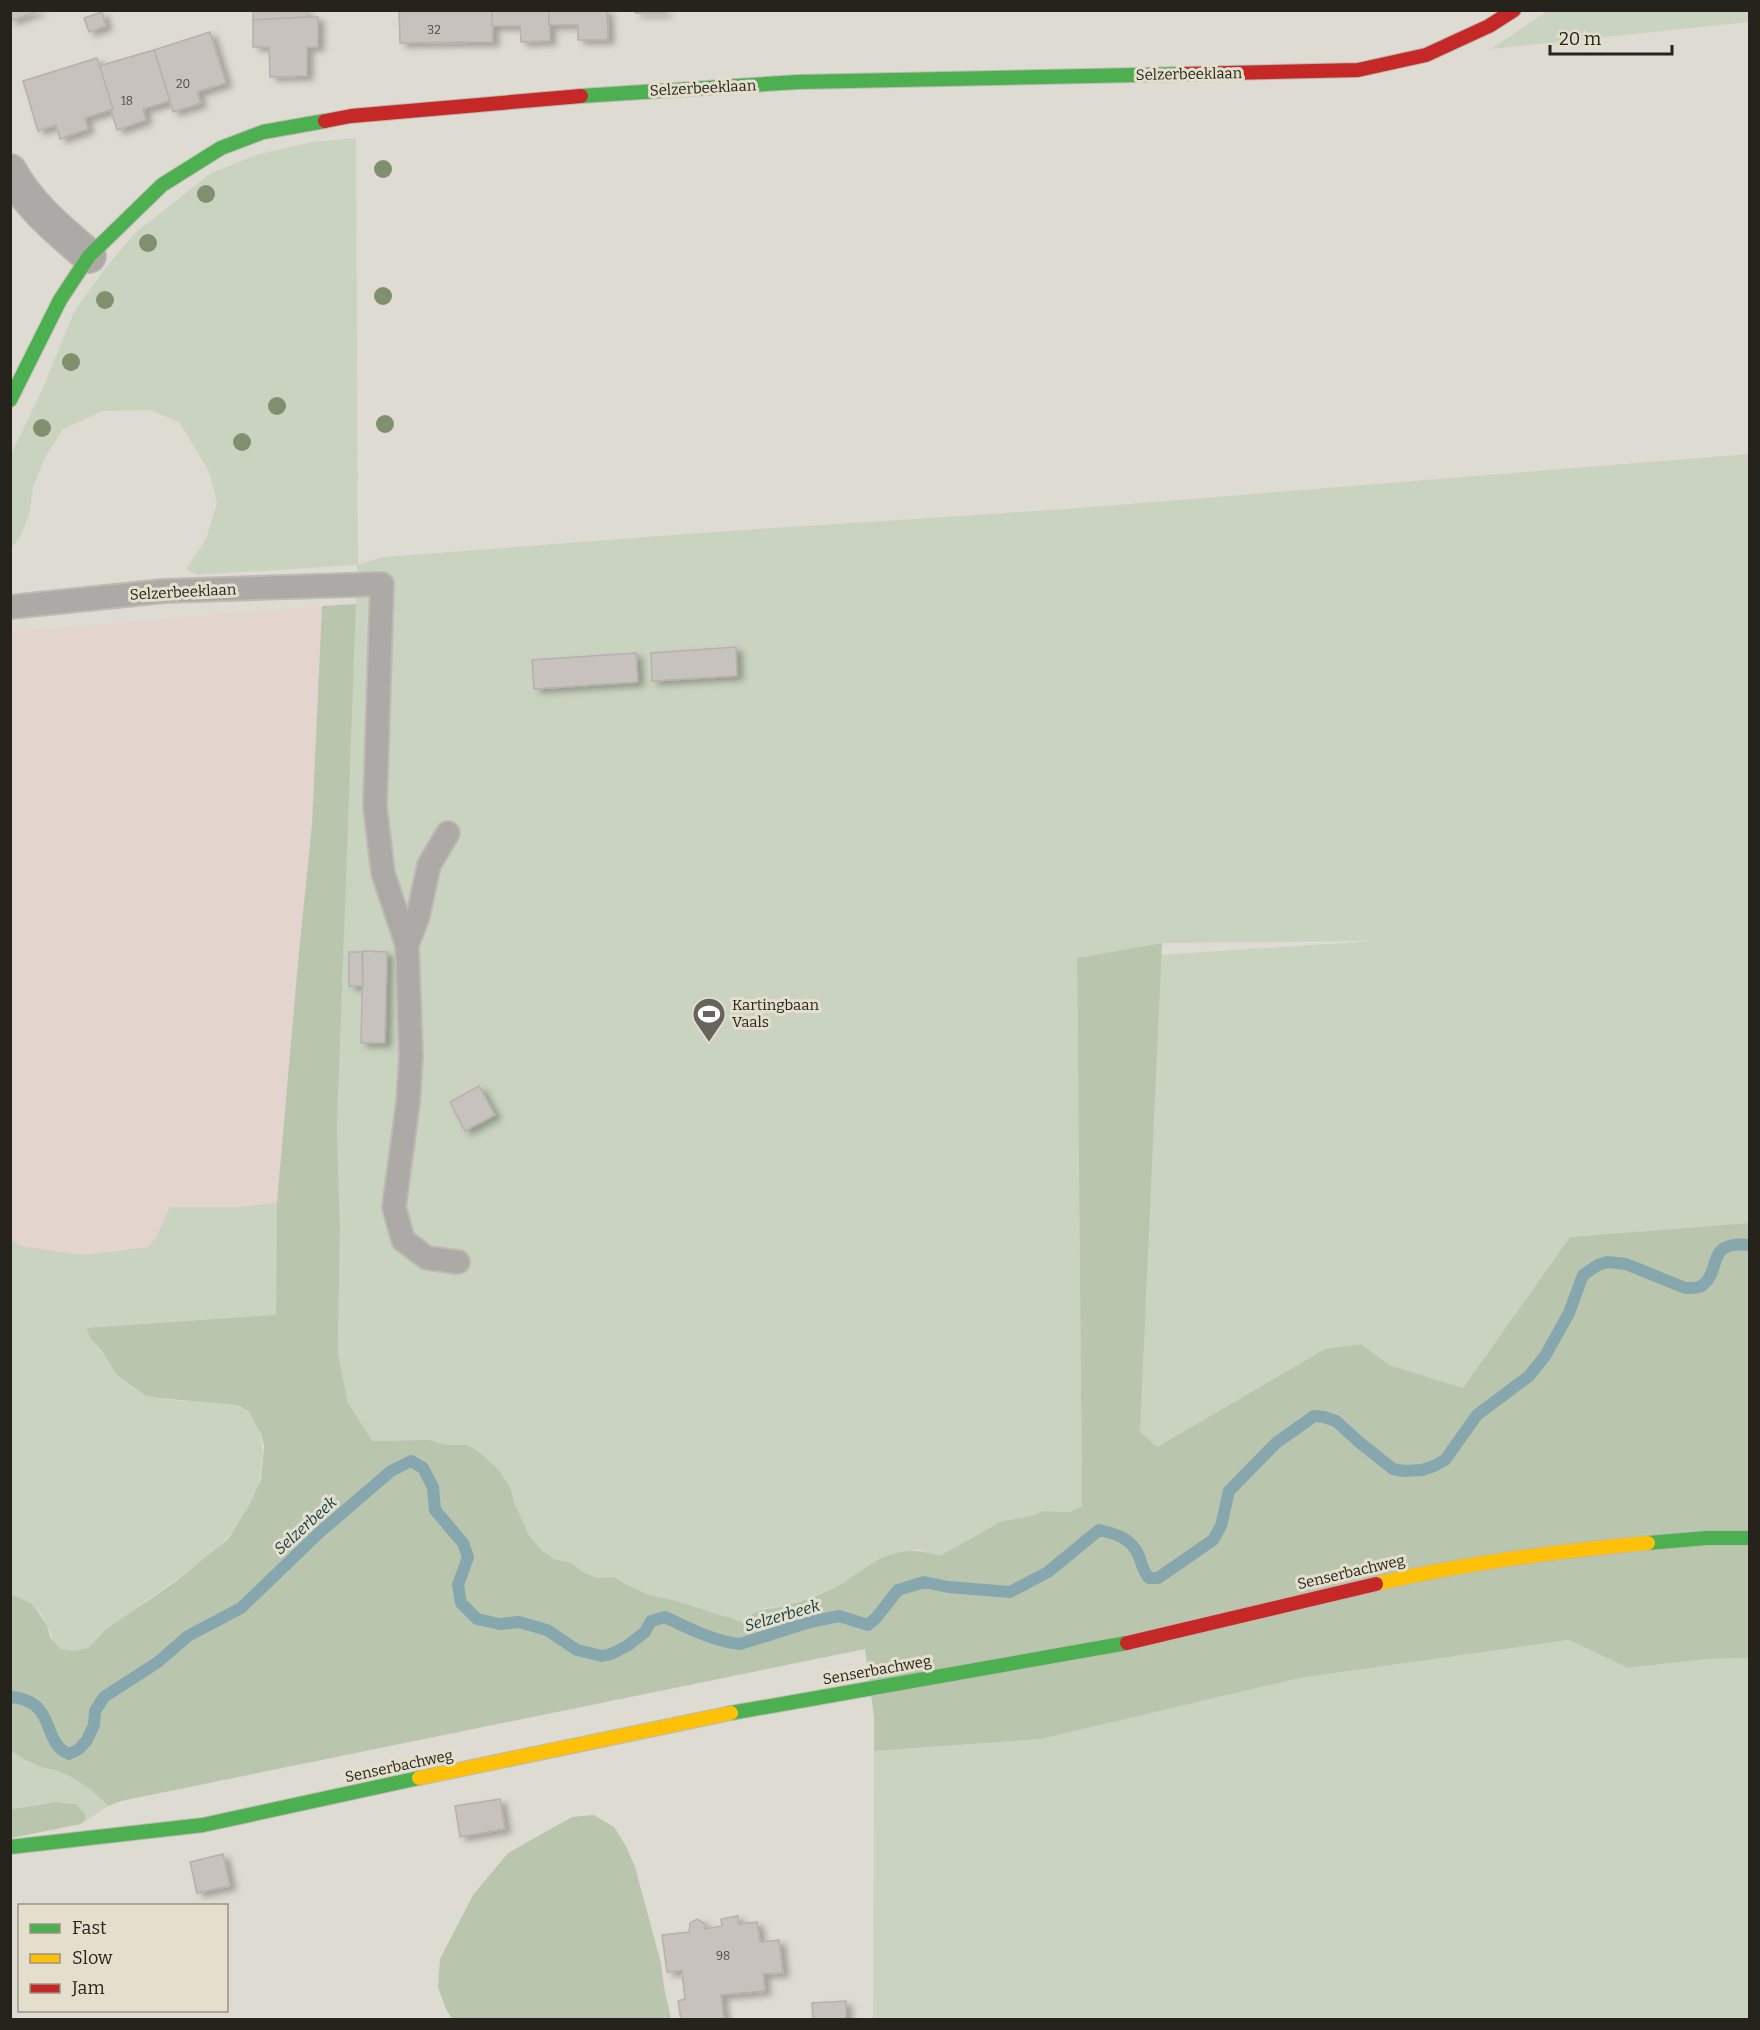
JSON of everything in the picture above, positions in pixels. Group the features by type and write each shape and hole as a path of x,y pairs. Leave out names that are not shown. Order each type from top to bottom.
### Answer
{"street":[{"name":"Selzerbeeklaan","path":"10,400 60,300 89,256 162,185 221,148 263,132 351,116 611,93 798,82 1359,70 1425,55 1489,26 1514,10"},
{"path":"10,171 16,182 49,222 89,256"},
{"name":"Senserbachweg","path":"10,1847 203,1825 765,1706 1105,1648 1422,1573 1593,1548 1707,1538 1749,1538"}],"lane":[{"name":"Selzerbeeklaan","path":"10,607 164,591 382,584 375,807 383,873 406,945"},
{"path":"448,833 429,865 418,916 406,945 411,1056 408,1103 394,1207 403,1240 427,1258 458,1262"}],"shaded area":[{"path":"322,606 312,824 277,1202 241,1207 170,1207 156,1238 148,1247 83,1255 20,1246 11,1238 11,632"}],"green space":[{"path":"1549,10 1749,11 1749,22 1491,49"},
{"path":"356,138 358,565 383,557 713,532 1066,509 1749,454 1749,1223 1570,1237 1463,1388 1389,1365 1361,1344 1325,1349 1157,1447 1129,1455 1077,967 1082,1506 1070,1512 1043,1511 1031,1516 1002,1521 940,1557 917,1549 829,1590 787,1606 764,1608 742,1622 677,1601 650,1595 614,1577 597,1578 541,1550 529,1535 514,1502 511,1489 499,1470 467,1445 446,1445 429,1440 371,1441 348,1403 338,1353 340,1227 337,1128 357,565 197,575 186,569 206,539 217,503 209,471 179,422 150,410 103,411 63,429 46,456 33,487 30,512 21,535 11,549 11,454 42,390 74,312 103,271 134,234 211,173 256,155 312,142","holes":["1373,941 1078,960 1077,958 1162,943"]},
{"path":"356,604 337,1128 340,1227 338,1353 348,1403 372,1441 429,1440 446,1445 467,1445 478,1451 499,1470 511,1489 514,1502 529,1535 541,1550 597,1578 614,1577 650,1595 677,1601 742,1622 754,1613 794,1603 832,1589 887,1556 914,1551 940,1556 1002,1521 1031,1516 1043,1511 1070,1512 1082,1506 1077,958 1162,943 1140,1432 1157,1447 1325,1349 1361,1344 1389,1365 1463,1388 1570,1237 1749,1223 1749,1658 1706,1659 1628,1668 1569,1640 1300,1678 1041,1739 874,1751 874,1717 865,1649 121,1801 108,1806 91,1790 72,1778 56,1770 36,1765 11,1751 11,1594 32,1604 47,1625 50,1637 61,1649 74,1651 88,1648 105,1630 175,1582 228,1539 249,1506 261,1479 264,1446 261,1434 249,1412 239,1406 227,1404 145,1395 115,1372 91,1339 86,1328 276,1315 277,1202 312,824 322,606"},
{"path":"277,1202 276,1316 91,1339 120,1376 144,1394 171,1400 220,1403 247,1411 255,1420 262,1439 258,1484 250,1506 237,1526 203,1560 141,1604 130,1615 106,1630 89,1647 74,1651 60,1648 41,1614 11,1594 10,1238 21,1246 83,1255 148,1247 156,1238 170,1207 241,1207"},
{"path":"1569,1640 1628,1668 1706,1659 1749,1658 1749,2019 873,2020 874,1751 1041,1739 1300,1678"},
{"path":"11,1751 36,1765 56,1770 72,1778 91,1790 108,1806 81,1824 76,1804 51,1803 11,1809"},
{"path":"56,1802 76,1804 85,1814 85,1820 81,1824 11,1838 11,1809"},
{"path":"594,1815 614,1827 635,1867 661,1963 671,2019 452,2019 438,1987 440,1959 473,1895 508,1853 572,1817"}],"building":[{"path":"10,10 41,10 10,21"},
{"path":"253,10 306,10 307,19 253,20"},
{"path":"399,10 492,10 493,42 400,43"},
{"path":"492,10 549,10 550,41 521,42 520,26 492,26"},
{"path":"549,10 607,10 608,40 578,40 578,25 549,25"},
{"path":"635,10 665,10 665,13 635,13"},
{"path":"102,12 106,26 89,32 84,18"},
{"path":"318,17 318,47 307,47 307,76 270,77 269,47 253,47 253,20"},
{"path":"210,32 226,83 197,92 201,103 173,112 154,50"},
{"path":"154,50 170,101 143,109 146,120 117,130 111,110 113,109 99,66"},
{"path":"97,58 113,109 85,118 88,129 60,139 56,125 38,131 23,81"},
{"path":"736,647 737,676 652,681 651,653"},
{"path":"636,653 638,682 534,689 532,660"},
{"path":"363,951 387,952 385,1043 361,1043"},
{"path":"349,952 362,952 363,986 349,986"},
{"path":"479,1086 495,1115 465,1131 450,1102"},
{"path":"500,1799 505,1829 460,1837 455,1806"},
{"path":"223,1854 230,1886 197,1893 190,1862"},
{"path":"738,1916 739,1924 757,1922 760,1942 779,1940 783,1973 763,1974 765,1991 721,1995 724,2020 681,2020 678,2001 685,1999 682,1971 667,1972 662,1935 689,1932 690,1923 697,1919 704,1923 705,1929 722,1926 721,1919"},
{"path":"846,2001 846,2020 813,2020 812,2003"}],"waterway":[{"name":"Selzerbeek","path":"10,1697 25,1700 41,1711 61,1749 69,1754 79,1749 87,1740 94,1725 95,1711 104,1697 158,1662 188,1636 241,1608 320,1532 391,1471 411,1461 423,1468 433,1487 435,1510 463,1543 468,1557 458,1585 461,1603 477,1619 500,1624 519,1622 547,1630 577,1650 602,1656 627,1646 645,1632 651,1621 665,1617 711,1637 740,1644 810,1622 839,1616 868,1625 898,1590 924,1582 948,1587 1010,1592 1048,1572 1099,1530 1128,1541 1136,1550 1149,1578 1158,1578 1213,1540 1221,1526 1229,1491 1276,1443 1314,1416 1336,1421 1393,1469 1422,1470 1434,1466 1445,1460 1477,1415 1529,1376 1545,1356 1569,1313 1583,1275 1607,1262 1626,1264 1685,1288 1697,1287 1702,1286 1709,1278 1720,1251 1726,1247 1750,1245"}],"traffic: fast":[{"path":"581,96 798,82 1184,74"},
{"path":"10,400 60,300 89,256 162,185 221,148 263,132 325,121"},
{"path":"1648,1543 1707,1538 1750,1538"},
{"path":"731,1713 1127,1643"},
{"path":"10,1847 203,1825 419,1778"}],"traffic: slow":[{"path":"1376,1584 1511,1559 1648,1543"},
{"path":"419,1778 731,1713"}],"traffic: jam":[{"path":"1184,74 1358,70 1426,55 1489,26 1514,10"},
{"path":"325,121 351,116 581,96"},
{"path":"1127,1643 1376,1584"}],"place":[{"name":"Kartingbaan Vaals","path":"709,1043"}]}
